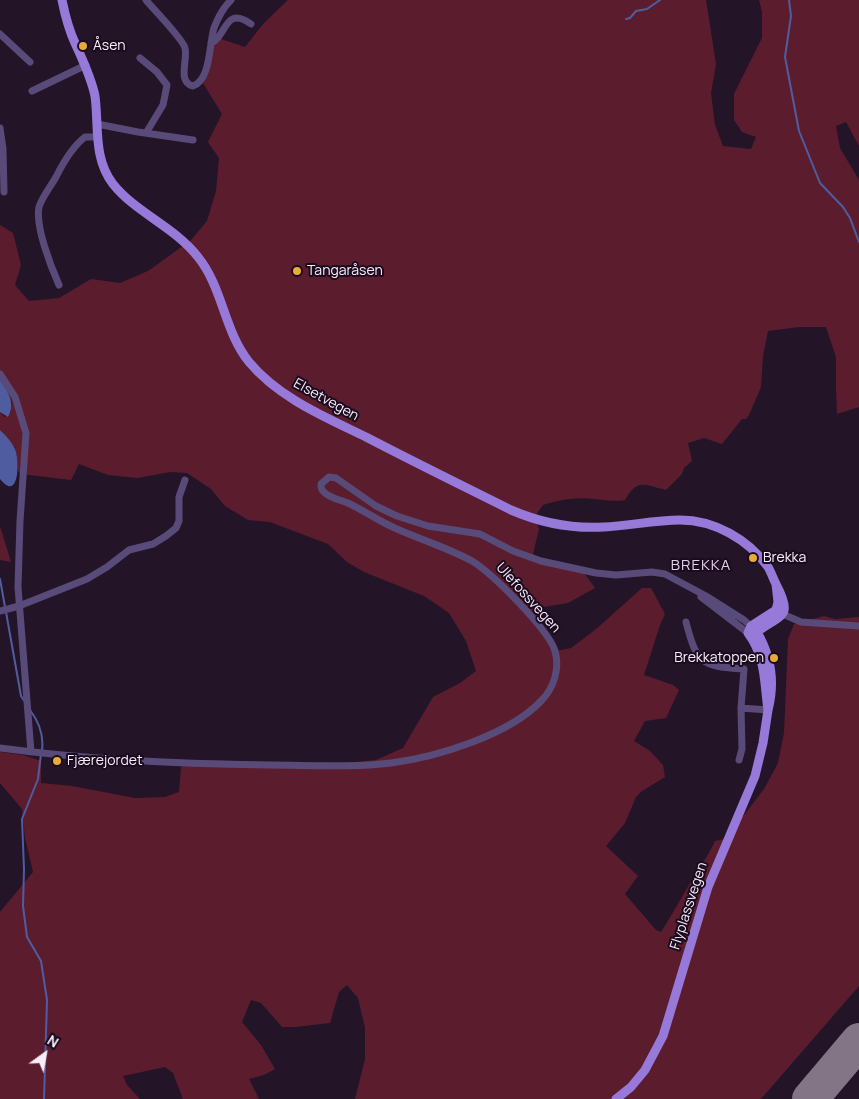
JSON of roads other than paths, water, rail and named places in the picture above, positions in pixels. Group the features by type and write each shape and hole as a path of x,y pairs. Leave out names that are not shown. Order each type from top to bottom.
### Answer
{"main road":[{"name":"Elsetvegen","path":"62,0 75,43 86,65 94,94 101,162 113,184 134,205 185,243 197,256 209,274 232,334 244,355 267,381 285,395 319,414 473,492 537,520 556,525 580,527 605,527 681,520 695,521 713,526 735,536 756,553 770,571 784,602 779,612"},
{"path":"752,630 779,612"},
{"name":"Flyplassvegen","path":"616,1099 631,1087 645,1070 663,1036 708,887 755,776 764,743 768,710 763,661 752,630"}],"street":[{"path":"146,0 184,45 186,55 184,80 190,86 197,84 203,76 208,64 218,17 230,0"},
{"path":"211,43 217,40 224,27 231,20 239,18 251,24"},
{"path":"0,34 30,62"},
{"path":"140,58 157,72 167,86 163,105 146,133"},
{"path":"32,91 86,65"},
{"path":"97,124 193,140"},
{"path":"0,128 3,150 4,192"},
{"path":"59,285 46,253 39,207 64,162 76,146 85,137 98,137"},
{"path":"0,374 15,397 26,433 20,521 18,606 31,752"},
{"name":"Ulefossvegen","path":"0,748 146,762 315,765 379,764 430,756 461,746 504,727 534,708 544,698 555,680 557,663 555,651 544,632 501,584 471,561 387,525 348,503 325,494 321,484 329,477 336,478 386,511 420,524 480,534 523,555 558,566 608,574 660,573 674,578 723,606 752,630"},
{"path":"0,611 18,606 87,578 107,568 129,550 153,544 166,536 176,528 179,521 179,498 185,480"},
{"path":"779,612 801,622 859,626"},
{"path":"686,622 695,650 704,661 714,667 744,669 741,708 742,749 739,760"},
{"path":"741,708 768,710"}],"water":[{"path":"0,380 11,402 8,417 0,412"},
{"path":"0,430 12,444 17,455 16,478 11,486 6,485 0,479"}],"waterway":[{"path":"626,19 630,18 636,11 647,9 660,0"},
{"path":"789,0 791,16 785,57 799,131 820,183 843,207 850,218 859,242"},
{"path":"0,579 5,607"},
{"path":"6,612 21,696 25,702"},
{"path":"30,710 40,729 42,750"},
{"path":"41,754 38,779 22,819 23,906 27,937 41,961 47,1000 44,1099"}],"place":[{"name":"Åsen","path":"83,46"},
{"name":"Tangaråsen","path":"297,271"},
{"name":"Brekka","path":"753,558"},
{"name":"Brekkatoppen","path":"774,658"},
{"name":"Fjærejordet","path":"57,761"}],"district":[{"name":"BREKKA","path":"701,566"}]}
